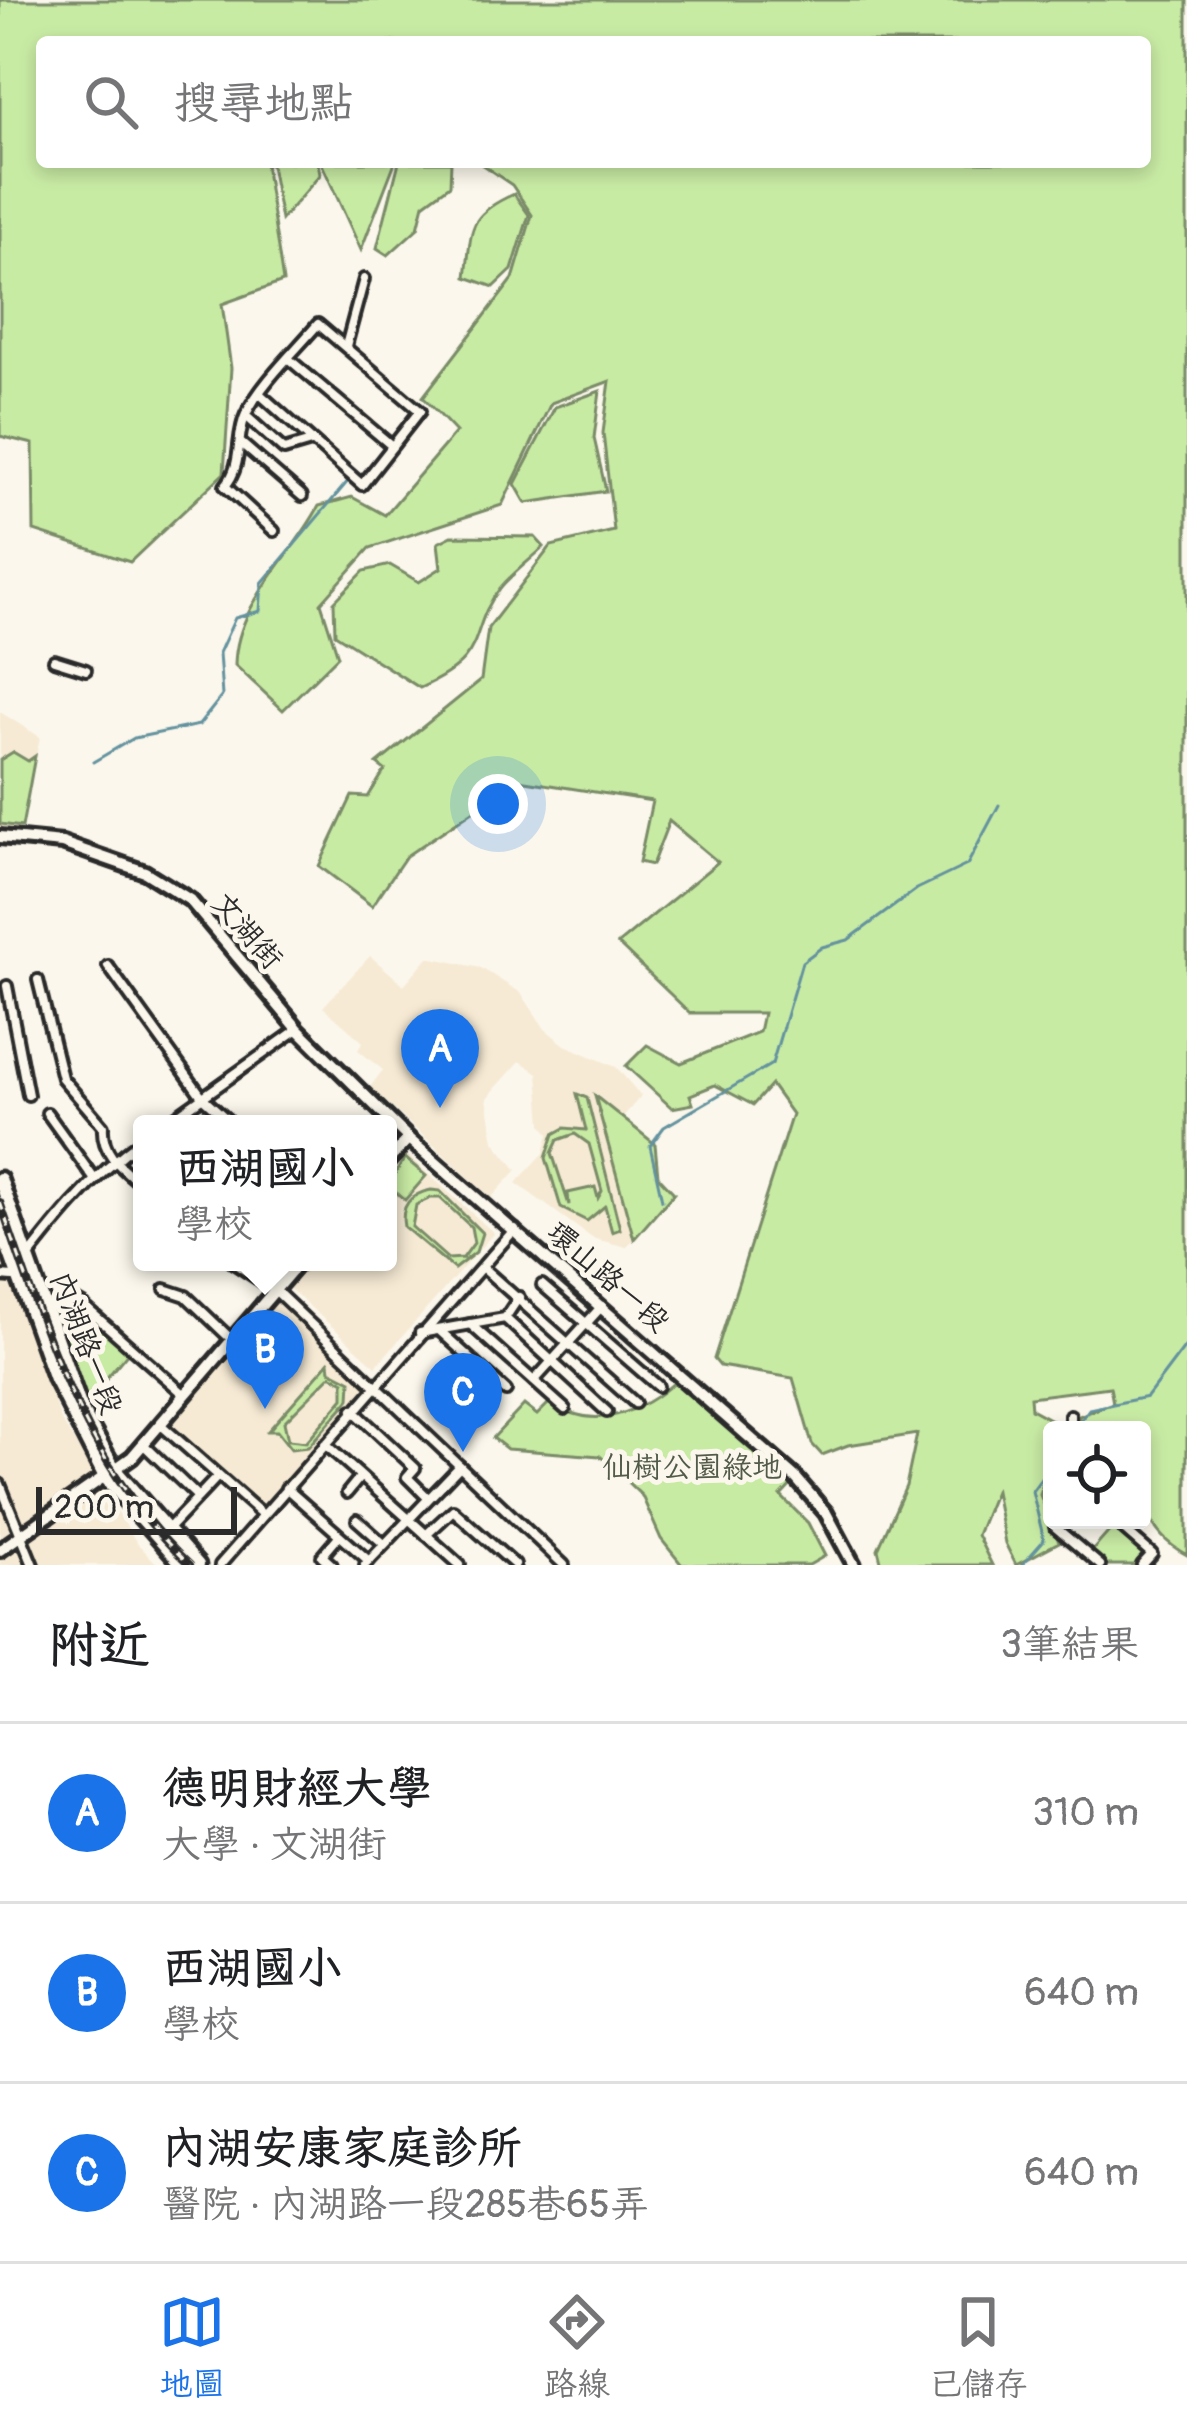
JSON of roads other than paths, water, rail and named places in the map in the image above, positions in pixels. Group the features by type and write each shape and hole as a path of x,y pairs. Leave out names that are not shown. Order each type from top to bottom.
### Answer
{"main road":[{"name":"內湖路一段","path":"0,1179 82,1411 110,1473 197,1565"},
{"name":"內湖路一段","path":"0,1226 55,1379 110,1473 183,1565"}],"street":[{"path":"346,346 364,279"},
{"path":"261,395 362,484 420,411 318,324 290,360 261,395 245,415 242,444 225,486 274,531"},
{"path":"290,360 392,446"},
{"path":"245,415 284,450 312,442"},
{"path":"242,444 302,496"},
{"path":"54,660 86,670"},
{"name":"文湖街","path":"0,837 62,843 145,872 190,900 298,1029 384,1115"},
{"path":"107,966 202,1098 222,1115"},
{"path":"38,980 62,1078 103,1126 102,1142 114,1160 133,1177"},
{"path":"7,986 28,1095"},
{"path":"178,1115 298,1029"},
{"path":"46,1113 95,1180"},
{"name":"文湖街","path":"397,1128 408,1139"},
{"path":"397,1151 408,1139"},
{"name":"環山路一段","path":"408,1139 795,1477 826,1513 853,1565"},
{"path":"0,1276 16,1273 95,1180 133,1146"},
{"path":"220,1565 515,1229"},
{"path":"483,1268 635,1403"},
{"path":"246,1271 274,1290 380,1387 564,1565"},
{"path":"0,1550 110,1473 143,1444 291,1271"},
{"path":"542,1286 658,1386"},
{"path":"165,1289 185,1296 232,1340"},
{"path":"420,1333 505,1318 519,1297"},
{"path":"45,1309 76,1300 185,1395"},
{"path":"534,1381 603,1305"},
{"path":"505,1318 607,1412"},
{"path":"470,1324 565,1409"},
{"path":"438,1329 506,1391"},
{"path":"353,1411 415,1468 407,1477 428,1498"},
{"path":"1070,1415 1070,1421"},
{"path":"160,1424 263,1515"},
{"path":"143,1444 198,1497"},
{"path":"325,1444 460,1565"},
{"path":"286,1488 367,1563 460,1466"},
{"path":"166,1532 218,1476"},
{"path":"346,1493 360,1477"},
{"path":"0,1484 33,1565"},
{"path":"426,1535 453,1510 515,1565"},
{"path":"357,1520 384,1544"},
{"path":"1057,1529 1100,1565"},
{"path":"1122,1529 1151,1554 1142,1565"},
{"path":"332,1565 322,1556 339,1536"}],"waterway":[{"path":"93,762 134,738 199,725 222,696 219,653 235,618 260,611 262,583 349,480"},
{"path":"662,1200 650,1146 664,1127 772,1064 802,962 822,947 848,940 917,889 967,865 999,805"},
{"path":"1080,1421 1089,1409 1147,1397 1187,1344"},
{"path":"1022,1565 1044,1540 1032,1491 1043,1476"}],"railway":[{"path":"0,1202 52,1349 96,1442 154,1527 190,1565"}],"place":[{"name":"德明財經大學","path":"440,1108"},
{"name":"西湖國小","path":"265,1409"},
{"name":"內湖安康家庭診所","path":"463,1452"}],"park label":[{"name":"仙樹公園綠地","path":"692,1467"}]}
